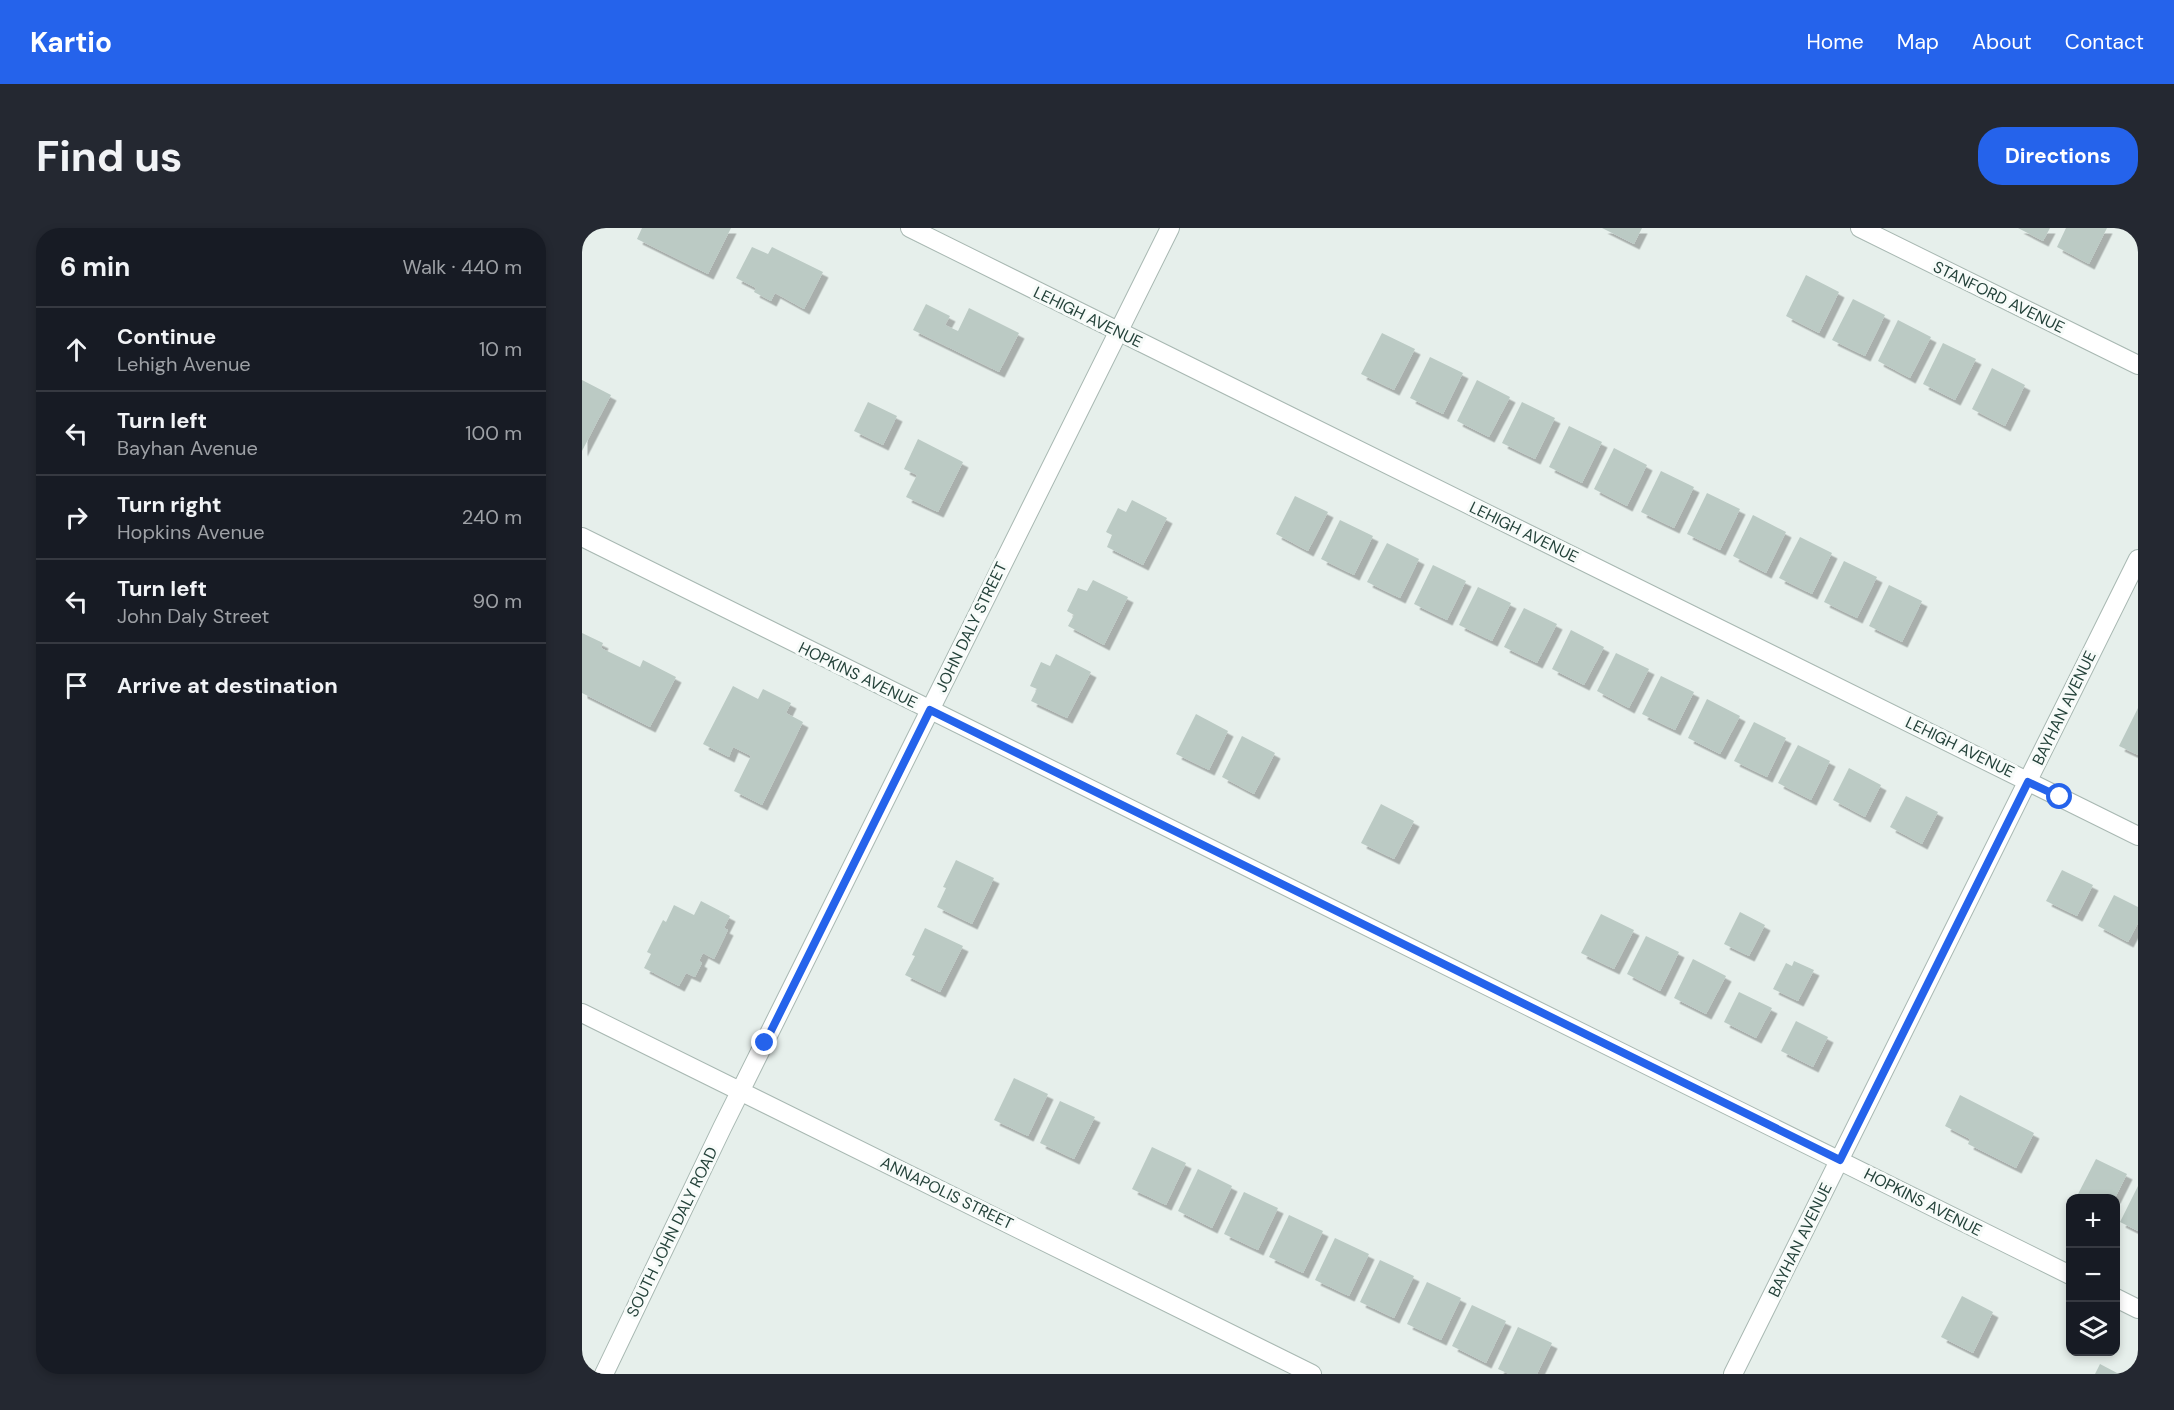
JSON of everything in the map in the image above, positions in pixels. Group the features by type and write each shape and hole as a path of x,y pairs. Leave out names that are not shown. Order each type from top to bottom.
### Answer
{"street":[{"name":"LEHIGH AVENUE","path":"910,228 2138,836"},
{"name":"JOHN DALY STREET","path":"740,1091 1170,228"},
{"name":"STANFORD AVENUE","path":"1860,228 2138,365"},
{"name":"HOPKINS AVENUE","path":"582,537 2066,1273"},
{"name":"BAYHAN AVENUE","path":"1733,1374 2138,558"},
{"name":"ANNAPOLIS STREET","path":"582,1013 1312,1374"},
{"name":"SOUTH JOHN DALY ROAD","path":"604,1374 740,1091"},
{"path":"2120,1300 2138,1309"}],"building":[{"path":"642,228 731,228 708,274 637,239"},
{"path":"1602,228 1642,228 1634,244"},
{"path":"2018,228 2050,228 2043,241"},
{"path":"2066,228 2107,228 2089,264 2057,247"},
{"path":"752,247 768,254 772,247 823,272 804,309 775,293 771,301 754,292 756,288 736,278"},
{"path":"1806,275 1839,292 1819,333 1786,316"},
{"path":"1853,299 1885,315 1865,356 1832,340"},
{"path":"926,304 950,316 945,325 958,331 969,308 1019,333 999,372 913,330"},
{"path":"1898,320 1931,337 1910,378 1878,361"},
{"path":"1382,333 1415,349 1394,390 1361,374"},
{"path":"1943,343 1976,359 1955,400 1923,384"},
{"path":"1430,357 1463,373 1443,414 1410,398"},
{"path":"1992,368 2025,385 2005,426 1972,409"},
{"path":"582,380 611,395 582,451"},
{"path":"1477,380 1510,397 1489,437 1457,421"},
{"path":"868,402 897,416 883,445 854,431"},
{"path":"1522,402 1555,418 1535,459 1502,443"},
{"path":"1569,426 1602,442 1582,483 1549,467"},
{"path":"918,439 963,462 938,512 906,497 917,475 904,469"},
{"path":"1614,448 1647,465 1627,506 1594,489"},
{"path":"1661,471 1694,487 1674,528 1641,512"},
{"path":"1707,493 1740,509 1720,550 1687,534"},
{"path":"1295,496 1328,512 1308,551 1276,534"},
{"path":"1132,500 1167,518 1143,565 1107,547 1112,535 1106,532 1118,508 1126,512"},
{"path":"1753,515 1786,532 1766,573 1733,556"},
{"path":"1340,520 1373,536 1354,575 1321,559"},
{"path":"1800,537 1832,553 1812,594 1779,578"},
{"path":"1387,543 1419,559 1400,598 1367,582"},
{"path":"1844,561 1877,577 1857,618 1824,602"},
{"path":"1433,565 1466,581 1447,620 1414,604"},
{"path":"1093,580 1128,597 1104,645 1068,626 1074,615 1067,611 1078,588 1087,591"},
{"path":"1889,585 1922,601 1902,642 1869,626"},
{"path":"1478,587 1511,603 1492,641 1459,625"},
{"path":"1524,608 1557,624 1537,663 1504,647"},
{"path":"1571,630 1604,647 1584,685 1552,669"},
{"path":"582,633 603,643 601,648 640,667 643,660 676,677 650,727 582,693"},
{"path":"1616,653 1649,669 1629,708 1597,691"},
{"path":"1056,654 1091,672 1067,718 1031,701 1037,689 1030,686 1041,662 1050,666"},
{"path":"1661,676 1694,692 1675,730 1642,714"},
{"path":"733,686 758,699 763,689 791,703 786,713 803,722 762,805 734,791 751,756 733,747 729,757 703,744"},
{"path":"1707,699 1740,716 1720,754 1688,738"},
{"path":"2138,708 2138,755 2119,746"},
{"path":"1196,714 1228,731 1209,770 1176,754"},
{"path":"1754,722 1786,738 1767,777 1734,761"},
{"path":"1242,736 1275,753 1254,794 1222,777"},
{"path":"1798,745 1830,761 1811,800 1778,783"},
{"path":"1849,768 1881,785 1865,817 1833,800"},
{"path":"1906,796 1938,812 1922,844 1890,827"},
{"path":"1381,804 1414,821 1394,859 1361,843"},
{"path":"956,860 994,878 972,924 937,907 946,888 943,887"},
{"path":"2062,870 2093,885 2077,916 2046,901"},
{"path":"2114,895 2138,907 2138,923 2128,942 2098,926"},
{"path":"701,901 730,916 724,928 728,930 714,959 703,953 699,961 702,963 695,977 686,973 679,986 644,968 651,954 647,952 663,920 666,922 674,905 694,915"},
{"path":"1740,912 1765,925 1749,956 1724,944"},
{"path":"1601,914 1634,930 1614,969 1581,953"},
{"path":"925,928 963,946 940,992 905,975"},
{"path":"1646,936 1679,952 1660,991 1627,974"},
{"path":"1693,959 1726,976 1706,1014 1674,998"},
{"path":"1794,961 1814,970 1798,1001 1773,989 1786,963 1792,966"},
{"path":"1739,992 1772,1008 1756,1038 1724,1022"},
{"path":"1796,1021 1828,1037 1813,1067 1781,1051"},
{"path":"1014,1078 1048,1094 1028,1136 994,1120"},
{"path":"1960,1095 2034,1133 2016,1168 1968,1144 1970,1139 1945,1126"},
{"path":"1060,1101 1095,1117 1074,1159 1040,1143"},
{"path":"1152,1147 1186,1163 1166,1205 1132,1189"},
{"path":"2096,1159 2127,1174 2117,1194 2078,1194"},
{"path":"1198,1169 1232,1186 1212,1228 1178,1211"},
{"path":"2138,1186 2138,1231 2120,1222"},
{"path":"1244,1192 1278,1208 1258,1250 1224,1234"},
{"path":"1289,1215 1323,1231 1303,1273 1269,1257"},
{"path":"1335,1238 1369,1254 1349,1296 1315,1280"},
{"path":"1380,1260 1414,1276 1394,1318 1360,1302"},
{"path":"1427,1282 1461,1298 1441,1340 1407,1324"},
{"path":"1962,1296 1993,1312 1973,1353 1941,1337"},
{"path":"1472,1305 1506,1321 1486,1363 1452,1346"},
{"path":"1518,1327 1552,1343 1537,1374 1509,1374 1498,1369"},
{"path":"2100,1364 2119,1374 2095,1374"}],"route":[{"path":"765,1043 930,710 1840,1160 2028,782 2060,797"}]}
